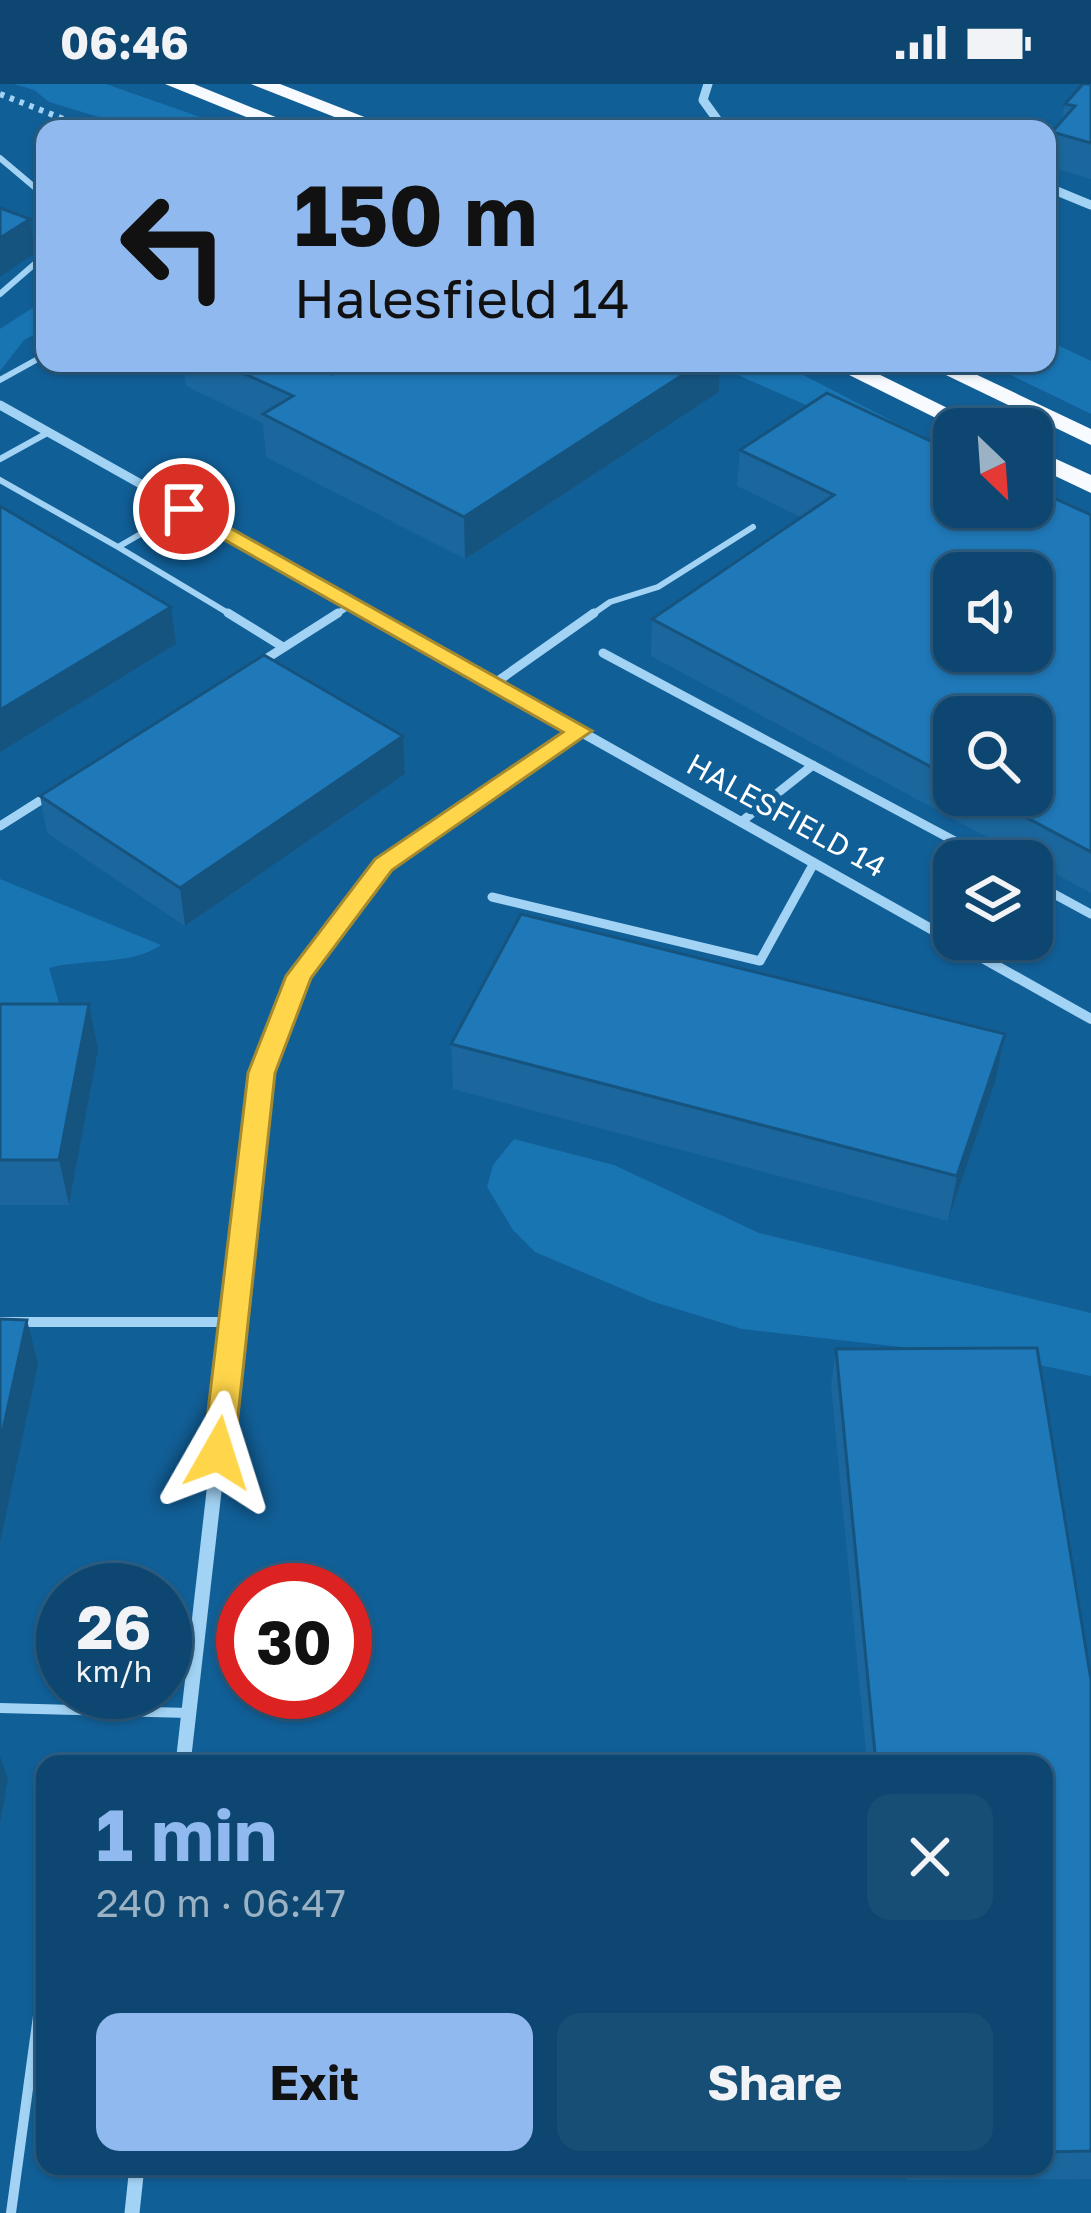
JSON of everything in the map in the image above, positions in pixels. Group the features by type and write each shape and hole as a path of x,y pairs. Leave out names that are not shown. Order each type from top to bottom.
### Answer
{"highway":[{"path":"175,84 271,120"},
{"path":"261,84 360,120"},
{"path":"856,372 934,408"},
{"path":"952,372 1091,438"},
{"path":"1053,466 1091,485"}],"street":[{"path":"707,84 703,100 717,120"},
{"path":"1056,191 1091,205"},
{"name":"HALESFIELD 14","path":"0,405 1091,1019"},
{"path":"192,1678 262,1073 299,976 383,865 580,731"},
{"path":"184,1755 187,1719"},
{"path":"132,2213 136,2175"}],"lane":[{"path":"0,158 36,188"},
{"path":"0,294 36,263"},
{"path":"0,380 36,360"},
{"path":"0,459 49,432"},
{"path":"0,481 283,647"},
{"path":"118,547 184,509"},
{"path":"495,683 610,602 658,587 753,527"},
{"path":"243,673 353,604"},
{"path":"603,653 953,840"},
{"path":"741,823 813,765"},
{"path":"0,826 61,788"},
{"path":"493,897 760,962 814,863"},
{"path":"1053,893 1091,914"},
{"path":"0,1322 233,1322"},
{"path":"0,1708 36,1709"},
{"path":"11,2213 36,2045"}],"path":[{"path":"0,94 66,120"}],"shaded area":[{"path":"14,84 106,84 208,120 108,120 49,102 34,90"},
{"path":"36,306 36,334 24,340 0,371 0,329"},
{"path":"1056,344 1091,361 1091,414 1005,372 1056,372"},
{"path":"731,372 797,372 933,442 933,447 836,418"},
{"path":"0,879 161,945 122,959 49,968 62,1014 0,1025"},
{"path":"514,1139 614,1165 759,1233 1091,1313 1091,1376 1016,1360 742,1329 651,1301 535,1252 513,1230 487,1187 493,1165"}],"building":[{"path":"1083,84 1091,84 1091,143 1056,133 1075,106 1065,104"},
{"path":"0,208 30,219 0,238"},
{"path":"241,372 687,372 464,517 263,414 293,396"},
{"path":"827,393 933,442 933,528 1053,528 1053,498 1091,515 1091,852 1023,816 1053,816 1053,696 933,696 933,768 652,619 834,495 740,450"},
{"path":"0,506 171,607 0,710"},
{"path":"264,655 403,736 180,888 40,796"},
{"path":"521,914 1005,1034 957,1176 451,1044"},
{"path":"0,1004 89,1004 59,1160 0,1160"},
{"path":"0,1319 27,1320 0,1443"},
{"path":"1037,1348 1091,1680 1091,2151 1053,2152 1053,1755 875,1755 836,1349"}],"route":[{"path":"184,509 580,731 383,865 299,976 262,1073 218,1453"}]}
